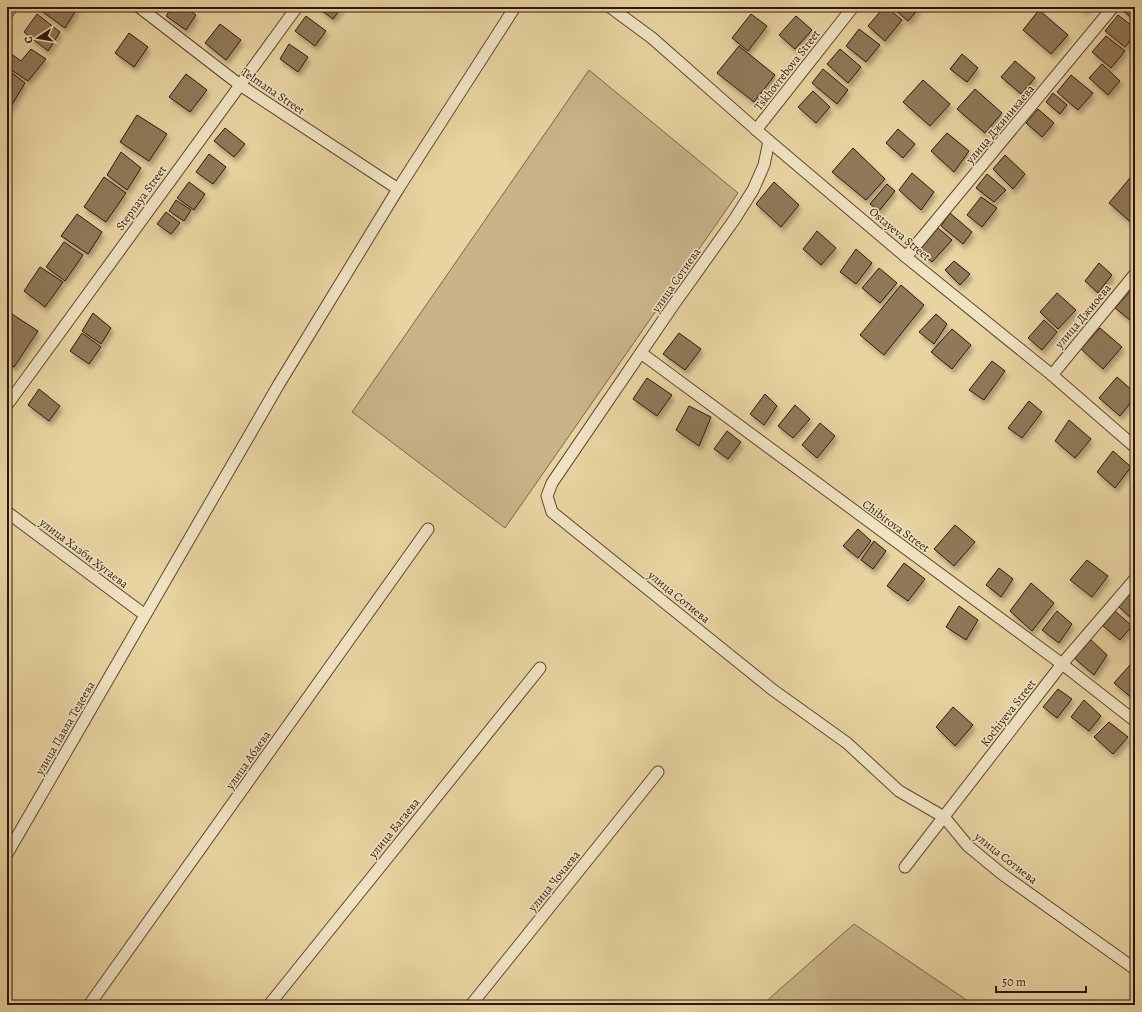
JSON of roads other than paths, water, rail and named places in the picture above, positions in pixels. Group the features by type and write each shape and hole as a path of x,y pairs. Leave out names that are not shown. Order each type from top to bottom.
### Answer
{"street":[{"path":"7,13 12,7"},
{"name":"Telmana Street","path":"139,7 240,85 398,189"},
{"name":"Stepnaya Street","path":"7,405 297,7"},
{"name":"улица Павла Тедеева","path":"7,854 279,384 398,189 515,7"},
{"name":"Ostayeva Street","path":"610,7 652,38 768,141 906,257 1052,375 1135,447"},
{"name":"Tskhovrebova Street","path":"756,130 853,7"},
{"name":"улица Джиникаева","path":"906,257 1113,7"},
{"name":"улица Сотиева","path":"768,141 764,165 753,190 734,220 552,483 547,496 552,512 773,690 846,743 899,791 944,817 968,846 1002,874 1135,969"},
{"name":"улица Джиоева","path":"1052,375 1135,274"},
{"name":"Chibirova Street","path":"641,353 1062,664 1135,721"},
{"name":"улица Хазби Хугаева","path":"7,512 144,615"},
{"name":"улица Абаева","path":"89,1005 428,529"},
{"name":"Kochiyeva Street","path":"905,867 1062,664 1135,579"},
{"name":"улица Багаева","path":"269,1005 540,668"},
{"name":"улица Чочаева","path":"471,1005 658,772"}]}
